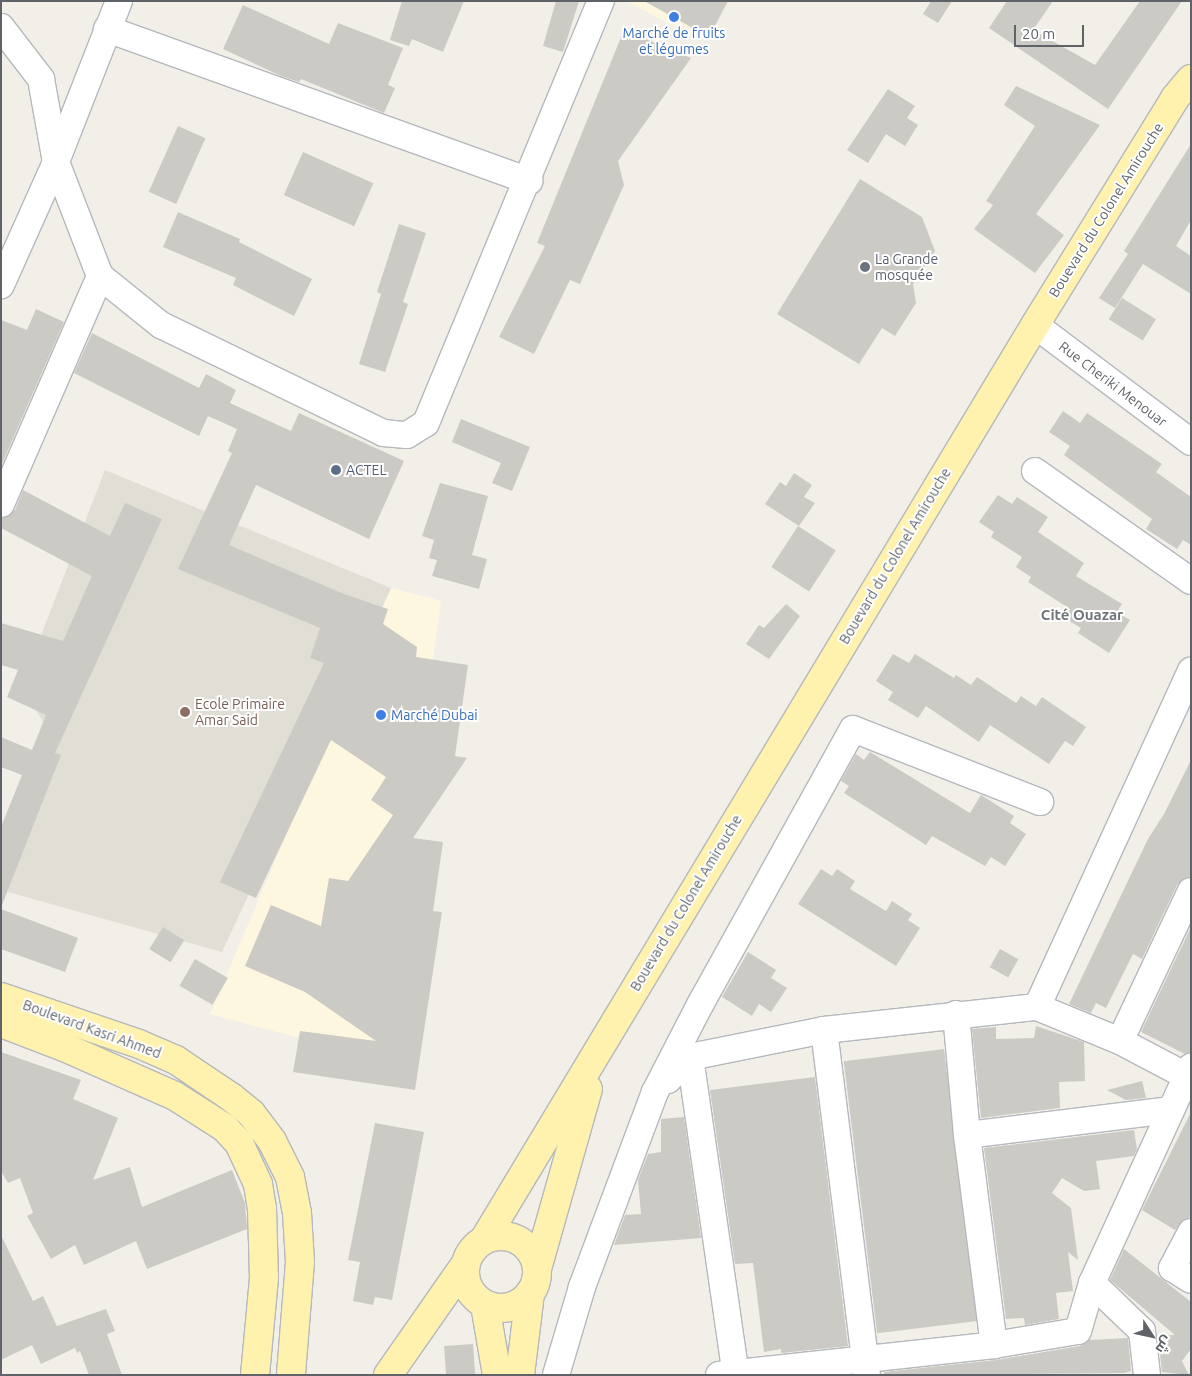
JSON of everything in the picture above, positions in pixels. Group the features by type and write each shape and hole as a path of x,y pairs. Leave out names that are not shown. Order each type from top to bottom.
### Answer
{"main road":[{"name":"Bouevard du Colonel Amirouche","path":"484,1240 1035,325 1175,98 1191,79"},
{"name":"Boulevard Kasri Ahmed","path":"1,997 139,1044 176,1060 232,1097 251,1114 272,1141 290,1177 297,1213 300,1262 291,1375"},
{"name":"Boulevard Kasri Ahmed","path":"1,1023 158,1088 203,1113 239,1143 258,1184 262,1208 264,1278 255,1375"},
{"name":"Bouevard du Colonel Amirouche","path":"520,1375 534,1281 575,1128 605,1038"},
{"path":"421,1325 478,1299 506,1308 515,1306 534,1281 531,1252 518,1240 495,1236 484,1240 469,1254 464,1274 478,1299 497,1375"},
{"path":"388,1375 466,1263"}],"street":[{"path":"1,285 56,162 119,1"},
{"path":"1,27 41,79 56,162 100,276 161,325 383,433 407,435 426,423 529,181 602,1"},
{"path":"107,29 529,181"},
{"path":"1,504 100,276"},
{"name":"Rue Cheriki Menouar","path":"1035,325 1191,442"},
{"path":"1035,471 1191,581"},
{"path":"1037,1007 1191,671"},
{"path":"556,1375 582,1287 655,1092 701,1003 853,729 1040,802"},
{"path":"1120,1040 1191,891"},
{"path":"655,1092 690,1057 824,1030 956,1014 1037,1007 1120,1040 1188,1071 1092,1283 1078,1331 867,1366 730,1374 690,1057"},
{"path":"956,1014 967,1135 994,1345"},
{"path":"824,1030 867,1366"},
{"path":"967,1135 1170,1110"},
{"path":"1191,1232 1172,1268 1191,1280"},
{"path":"1092,1283 1142,1331 1147,1375"}],"shaded area":[{"name":"Marché de fruits et légumes","path":"627,1 701,1 684,32"},
{"name":"Ecole Primaire Amar Said","path":"105,470 391,588 222,952 1,890 1,872 53,737 21,687"},
{"name":"Marché Dubai","path":"391,588 441,601 410,830 394,1063 210,1014"}],"building":[{"path":"402,1 464,1 443,52 412,39 409,46 390,40"},
{"path":"556,1 579,1 563,52 543,46"},
{"path":"644,1 728,1 709,37"},
{"path":"931,1 952,1 938,23 923,14"},
{"path":"1007,1 1053,1 1033,30 1095,65 1140,1 1182,1 1108,109 989,28"},
{"path":"243,5 329,44 338,23 403,48 388,85 395,88 384,113 301,79 299,82 281,76 223,49"},
{"path":"624,30 691,58 618,161 624,185 580,284 570,280 534,354 499,337 545,246 537,243"},
{"path":"1016,86 1100,125 1036,214 1064,235 1035,273 974,229 993,205 986,201 1035,126 1004,105"},
{"path":"888,89 915,106 907,118 918,125 905,146 886,134 868,163 847,150"},
{"path":"178,126 205,138 176,204 149,192"},
{"path":"1191,144 1191,220 1176,246 1191,256 1191,294 1143,264 1115,308 1099,298 1128,254 1124,251"},
{"path":"303,152 373,183 354,226 284,195"},
{"name":"La Grande mosquée","path":"860,179 922,217 935,251 913,284 916,303 895,336 882,328 859,364 777,314"},
{"path":"178,212 240,239 239,242 312,279 294,316 233,285 236,278 163,247"},
{"path":"399,224 426,233 403,302 408,304 385,372 359,364 381,294 377,292"},
{"path":"1122,298 1156,319 1143,340 1109,319"},
{"path":"36,309 64,322 1,466 1,320 27,330"},
{"path":"92,333 199,388 206,374 236,390 230,403 291,431 299,413 404,461 369,539 256,485 229,545 344,594 388,609 383,624 417,647 416,657 468,665 455,756 467,758 413,838 443,842 433,911 442,912 415,1090 293,1072 300,1031 376,1041 305,992 245,966 271,905 321,926 329,878 348,881 393,815 371,800 386,777 331,740 256,898 220,882 324,663 310,658 320,628 178,569 232,453 228,451 237,429 208,416 199,436 74,373"},
{"path":"1063,411 1080,423 1087,413 1162,464 1156,472 1191,497 1191,545 1183,540 1177,549 1146,529 1152,519 1064,455 1070,446 1049,432"},
{"path":"461,419 530,447 512,491 492,483 501,463 452,442"},
{"path":"794,473 812,485 804,497 815,503 799,526 765,504 780,482 786,486"},
{"path":"440,483 488,496 472,555 487,559 479,589 432,576 437,560 429,558 434,540 422,536"},
{"path":"23,490 110,536 125,503 162,519 55,753 61,755 2,905 1,827 22,775 1,767 1,737 32,750 46,715 7,697 18,670 1,665 1,623 63,641 92,576 1,528 1,519 15,510"},
{"path":"998,495 1012,504 1017,497 1048,517 1038,532 1084,563 1076,576 1122,604 1117,612 1130,620 1109,653 1078,633 1081,628 1064,618 1070,609 1028,582 1031,577 1016,567 1022,557 991,537 994,532 979,522"},
{"path":"798,526 836,551 809,592 771,567"},
{"path":"786,604 800,616 769,659 746,644 759,625 764,628"},
{"path":"893,654 909,663 915,654 954,678 956,675 971,685 977,677 1016,703 1021,696 1036,706 1042,697 1086,727 1073,746 1065,741 1049,764 990,725 979,742 926,706 918,718 888,700 893,692 876,681"},
{"path":"870,752 970,813 981,795 1014,816 1010,823 1026,834 1005,866 991,857 985,866 932,836 926,845 844,793 849,786 841,781 856,754 864,760"},
{"path":"1191,760 1191,876 1177,885 1142,959 1133,954 1106,1008 1096,1003 1091,1013 1069,1004 1148,839 1164,814"},
{"path":"821,869 832,876 837,869 855,881 850,889 886,911 892,901 912,914 908,920 920,928 896,966 798,904"},
{"path":"1,909 78,938 65,972 1,949"},
{"path":"163,927 184,940 170,962 149,949"},
{"path":"1191,927 1191,1052 1185,1054 1141,1032"},
{"path":"1000,949 1018,959 1008,978 990,967"},
{"path":"748,952 776,970 771,978 787,988 771,1012 759,1004 752,1016 722,997"},
{"path":"195,959 228,978 212,1005 180,986"},
{"path":"1036,1026 1084,1042 1085,1081 1059,1082 1060,1108 981,1118 972,1029 996,1027 996,1039 1034,1038"},
{"path":"944,1049 977,1321 877,1333 844,1061"},
{"path":"1,1052 81,1080 73,1099 118,1118 93,1180 130,1167 142,1207 232,1170 245,1203 247,1229 147,1269 136,1241 84,1265 75,1245 51,1259 27,1216 33,1213 20,1178 8,1183 1,1171"},
{"path":"815,1077 848,1346 781,1353 781,1349 764,1352 753,1263 735,1264 710,1090"},
{"path":"1142,1081 1146,1098 1126,1100 1107,1090"},
{"path":"1191,1112 1191,1217 1183,1220 1175,1230 1142,1210"},
{"path":"684,1117 701,1238 614,1245 625,1215 641,1214 638,1180 648,1154 661,1152 661,1119"},
{"path":"375,1123 424,1132 392,1300 375,1297 373,1305 353,1301 360,1262 348,1260"},
{"path":"1134,1130 1137,1149 1134,1156 1096,1161 1100,1189 1084,1191 1062,1178 1052,1193 1071,1208 1078,1260 1068,1252 1073,1291 1056,1293 1059,1319 1025,1325 1024,1318 1006,1319 984,1148"},
{"path":"1,1235 33,1301 43,1296 57,1326 106,1309 115,1331 107,1334 122,1375 89,1375 80,1351 77,1353 75,1348 41,1364 32,1345 1,1360"},
{"path":"1124,1249 1191,1302 1191,1349 1182,1361 1189,1375 1162,1372 1158,1336 1175,1335 1110,1280"},
{"path":"1128,1338 1131,1371 1124,1373 884,1375 884,1372 996,1360 1080,1346 1089,1340"},
{"path":"473,1344 475,1375 446,1375 444,1346"}],"place":[{"name":"Marché de fruits et légumes","path":"674,17"},
{"name":"La Grande mosquée","path":"865,267"},
{"name":"ACTEL","path":"336,470"},
{"name":"Ecole Primaire Amar Said","path":"185,712"},
{"name":"Marché Dubai","path":"381,715"}],"district":[{"name":"Cité Ouazar","path":"1082,615"}]}
